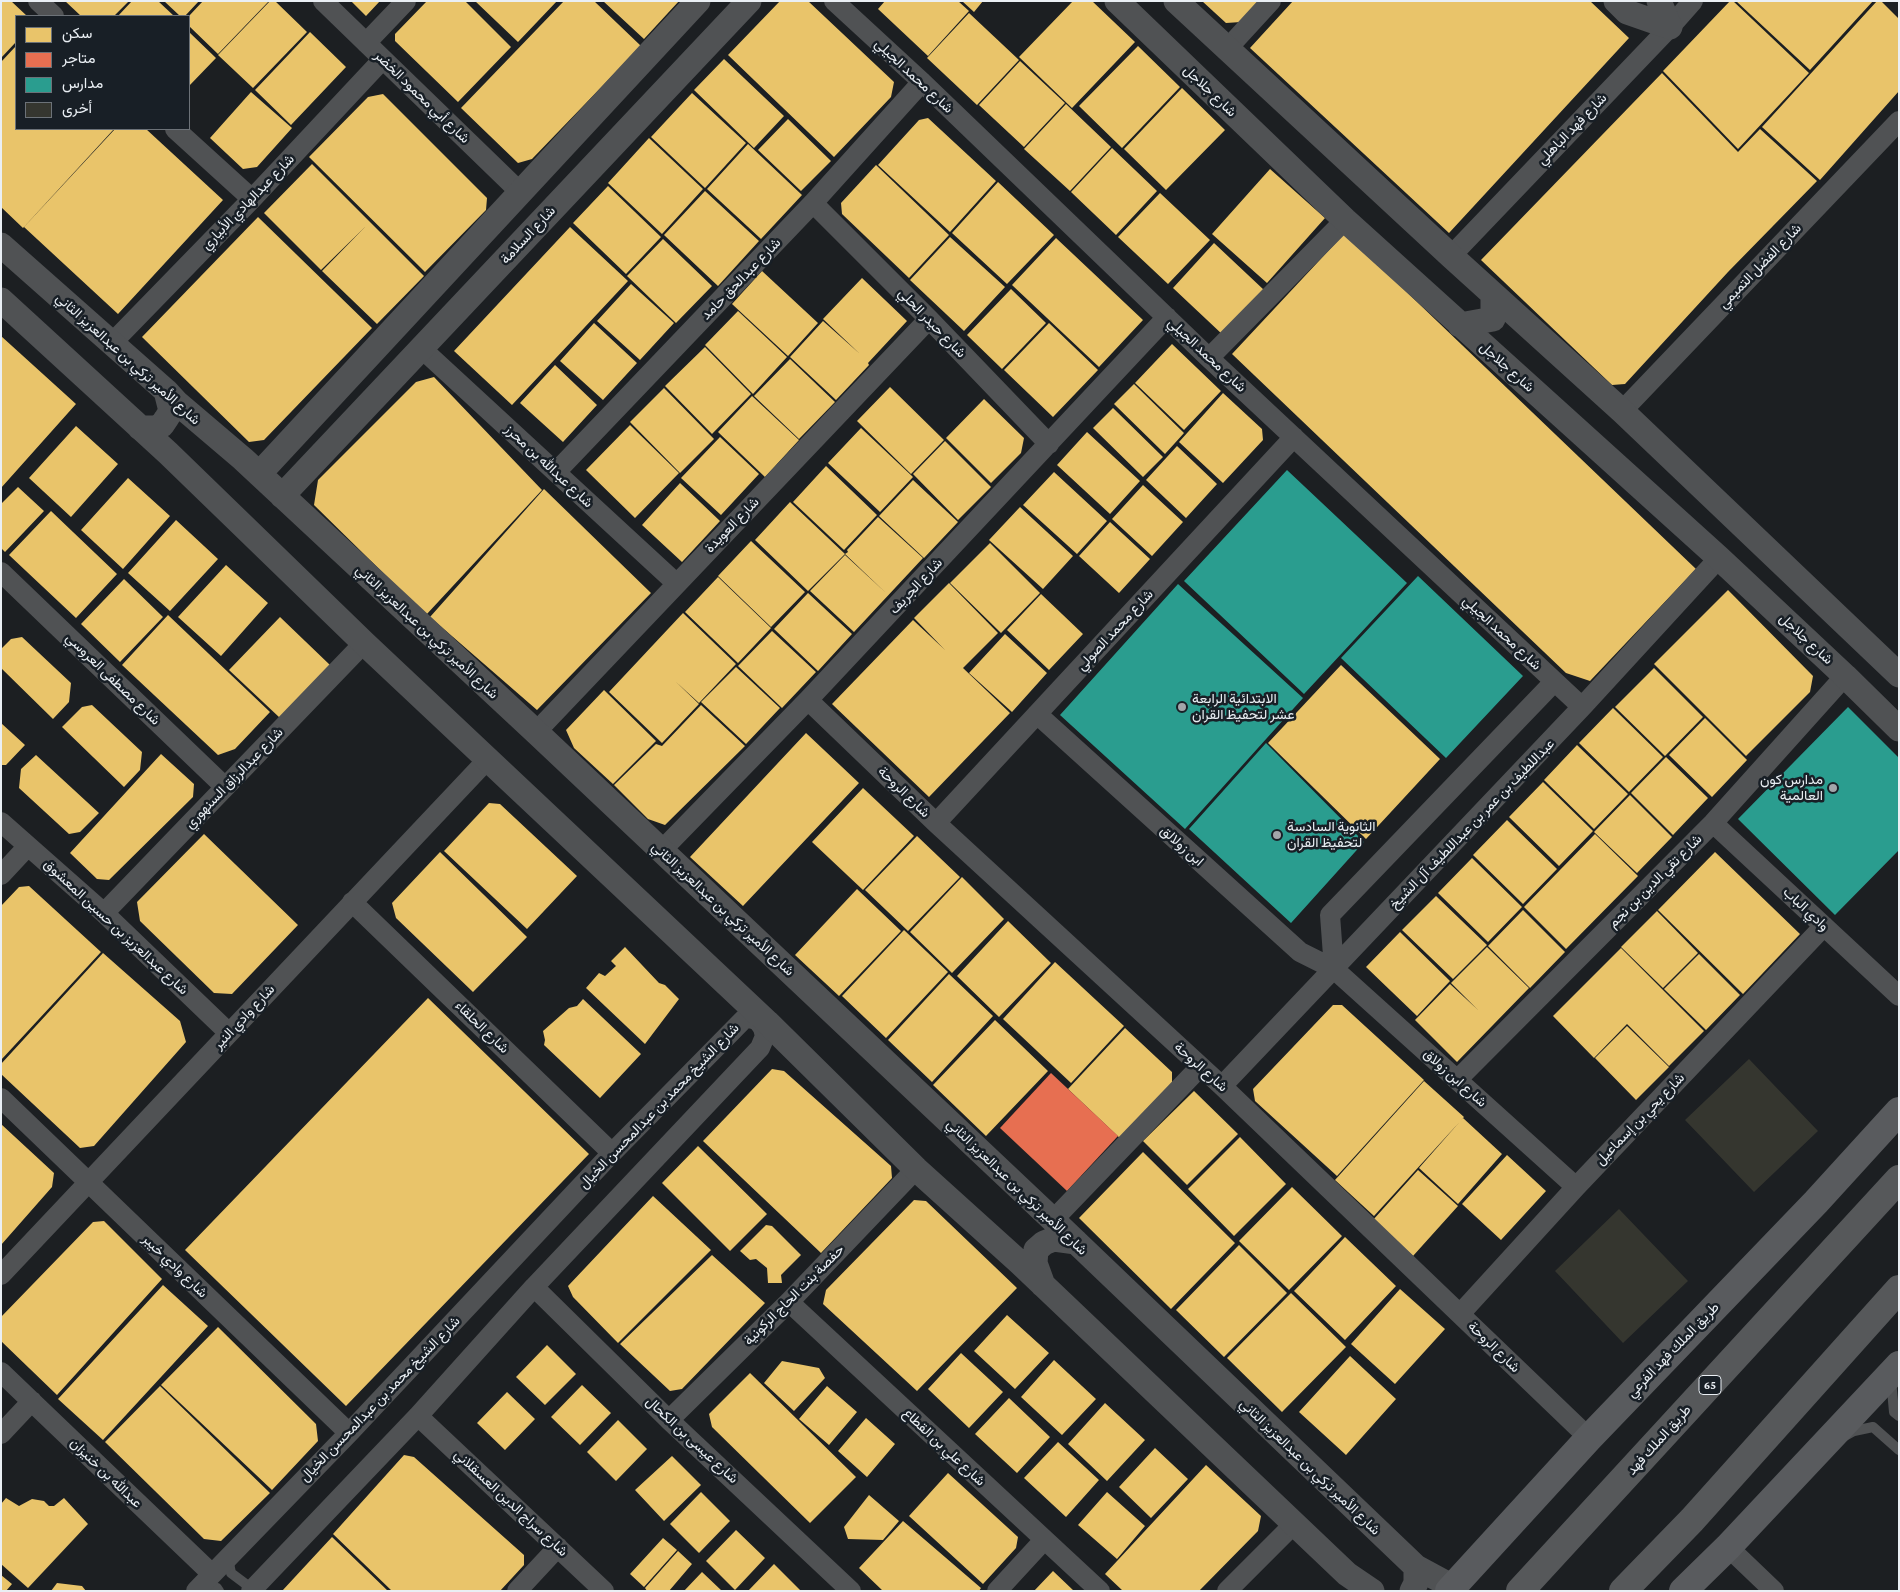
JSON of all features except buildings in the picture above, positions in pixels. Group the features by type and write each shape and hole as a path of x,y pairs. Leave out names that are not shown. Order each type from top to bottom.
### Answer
{"highway":[{"name":"طريق الملك فهد","path":"1520,1591 1899,1179"},
{"path":"1623,1591 1692,1520 1899,1289"},
{"path":"1500,1591 1623,1480"},
{"path":"1634,1591 1692,1520"}],"main road":[{"name":"طريق الملك فهد الفرعي","path":"1451,1589 1589,1438 1816,1202 1899,1111"},
{"path":"1683,1591 1728,1547 1894,1370"}],"street":[{"path":"38,1 53,15"},
{"name":"شارع أبي محمود الخضر","path":"324,1 520,192"},
{"path":"366,43 406,1"},
{"path":"259,474 698,1"},
{"name":"شارع السلامة","path":"282,496 749,1"},
{"name":"شارع محمد الجيلي","path":"834,1 922,82 1209,358 1582,707"},
{"name":"شارع جلاجل","path":"1117,1 1344,220 1719,558 1899,729"},
{"path":"1176,1 1526,325 1622,411 1899,675"},
{"path":"1227,49 1271,1"},
{"path":"1616,1 1627,12 1670,27"},
{"path":"1659,1 1670,27"},
{"name":"شارع فهد الباهلي","path":"1451,256 1693,1"},
{"name":"شارع عبدالهادي الأبياري","path":"111,344 252,199 383,59"},
{"name":"شارع عبدالحق حامد","path":"556,472 813,203 922,82"},
{"path":"176,130 252,199"},
{"name":"شارع الفضل التميمي","path":"1622,411 1895,133"},
{"name":"شارع حيدر الحلي","path":"813,203 929,319 1049,444"},
{"path":"1209,358 1344,220"},
{"name":"شارع الأمير تركي بن عبدالعزيز الثاني","path":"1,245 259,474 536,732 1053,1220 1414,1579 1451,1589"},
{"path":"1460,325 1493,319 1493,294"},
{"path":"1,300 140,428 364,643 767,1022 916,1169 1044,1286 1367,1591"},
{"name":"شارع الجريف","path":"661,851 808,700 1167,317"},
{"name":"شارع العويدة","path":"536,732 929,319"},
{"path":"398,324 421,348"},
{"path":"1491,352 1500,327 1526,325"},
{"name":"شارع عبدالله بن محرز","path":"421,348 677,584"},
{"path":"140,428 155,428 162,425 171,411 166,391"},
{"name":"شارع محمد الصولي","path":"936,822 1294,437"},
{"path":"280,452 285,472 308,470"},
{"name":"عبداللطيف بن عمر بن عبداللطيف آل الشيخ","path":"1222,1086 1582,707 1719,558"},
{"name":"شارع مصطفى العروسي","path":"1,572 225,787"},
{"name":"شارع عبدالرزاق السنهوري","path":"104,913 364,643"},
{"name":"شارع تقي الدين بن نجم","path":"1457,1080 1713,823 1845,676"},
{"path":"1334,969 1330,915 1554,682"},
{"name":"شارع الروحة","path":"808,700 936,822 1222,1086 1589,1438"},
{"name":"ابن زولالق","path":"1037,714 1300,952 1334,969"},
{"name":"شارع وادي النير","path":"1,1275 488,759"},
{"name":"شارع عبدالعزيز بن حسين المعشوق","path":"1,822 104,913 229,1033"},
{"name":"وادي الباب","path":"1713,823 1899,996"},
{"path":"1,875 28,846"},
{"name":"شارع الحلقاء","path":"352,902 612,1153"},
{"name":"شارع يحي بن إسماعيل","path":"1460,1314 1576,1186 1824,926"},
{"name":"شارع ابن زولاق","path":"1334,969 1576,1186"},
{"name":"شارع الشيخ محمد بن عبدالمحسن الخيال","path":"207,1585 228,1557 349,1433 612,1153 744,1019 751,1018 758,1021 763,1028 765,1036 760,1048 534,1288 418,1416 253,1588"},
{"path":"1053,1220 1200,1067"},
{"name":"شارع وادي خيبر","path":"1,1098 349,1433"},
{"name":"حفصة بنت الحاج الركونية","path":"669,1420 789,1302 916,1169"},
{"path":"996,1242 1018,1245 1030,1240 1034,1230 1035,1219 1031,1200"},
{"path":"1044,1286 1035,1263 1036,1250 1044,1243 1054,1239 1076,1242"},
{"name":"شارع عيسى بن الكحال","path":"534,1288 669,1420 852,1591"},
{"name":"شارع علي بن القطاع","path":"789,1302 1100,1591"},
{"name":"عبدالله بن خنيزان","path":"1,1372 32,1401 207,1585"},
{"path":"1,1434 32,1401"},
{"name":"شارع سراج الدين العسقلاني","path":"418,1416 604,1591"},
{"path":"1227,1591 1294,1524"},
{"path":"997,1591 1044,1540"},
{"path":"517,1591 558,1547"},
{"path":"1728,1547 1774,1591"},
{"path":"1347,1574 1372,1591"}],"lane":[{"path":"1894,1370 1894,1412 1899,1416"},
{"path":"1818,1451 1854,1431 1873,1426 1899,1450"},
{"path":"228,1557 231,1573 253,1588"}],"place":[{"name":"الابتدائية الرابعة عشر لتحفيظ القران","path":"1182,707"},
{"name":"مدارس كون العالمية","path":"1833,788"},
{"name":"الثانوية السادسة لتحفيظ القران","path":"1277,835"}]}
